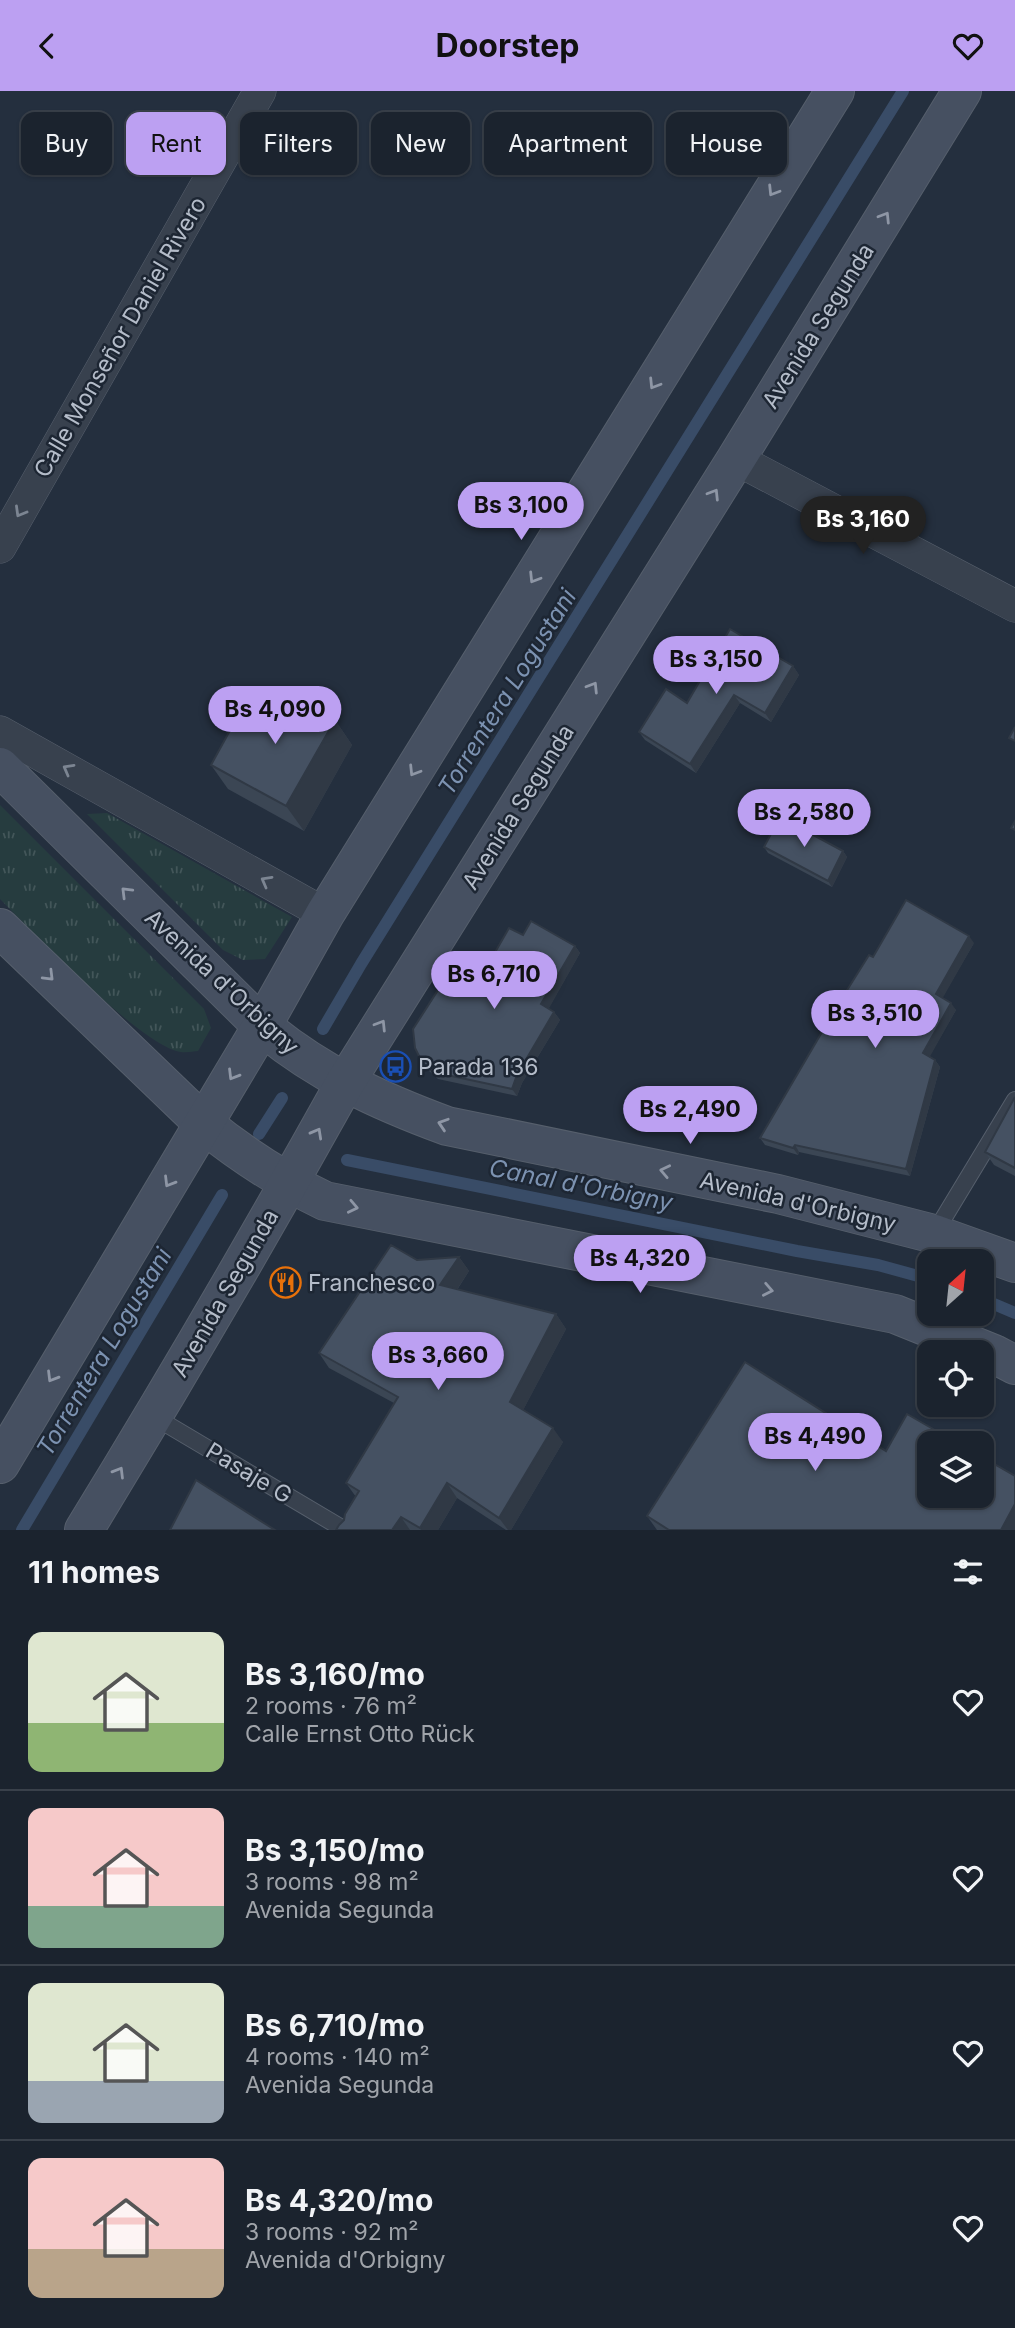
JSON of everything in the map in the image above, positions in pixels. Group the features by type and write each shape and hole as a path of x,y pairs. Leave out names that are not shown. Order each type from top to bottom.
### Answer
{"main road":[{"path":"0,1464 262,1026 325,914 835,91"},
{"name":"Avenida Segunda","path":"83,1530 289,1184 345,1083 736,459 962,91"},
{"name":"Avenida d'Orbigny","path":"0,767 262,1026 293,1052 345,1083 447,1126 778,1194 934,1234 1015,1263"},
{"path":"0,928 204,1124 239,1153 289,1184 325,1201 894,1314 1015,1365"}],"street":[{"name":"Calle Monseñor Daniel Rivero","path":"0,547 260,91"},
{"path":"736,459 1015,606"},
{"path":"0,731 325,914"}],"lane":[{"path":"934,1234 1015,1100"},
{"name":"Pasaje G","path":"153,1416 345,1530"}],"green space":[{"path":"0,805 204,1009 211,1028 198,1051 181,1052 163,1045 141,1030 88,986 0,899"},
{"path":"107,813 292,917 265,959 243,960 223,950 87,814"}],"building":[{"path":"730,629 793,666 765,713 734,695 690,764 639,732 666,689 687,703"},
{"path":"278,687 335,720 286,806 211,765 239,714 257,724"},
{"path":"1015,727 1015,741 1009,738"},
{"path":"780,817 843,851 828,881 764,847"},
{"path":"906,900 969,936 936,994 951,1003 923,1053 935,1060 906,1169 795,1145 793,1148 760,1138 839,1003 869,955 873,957"},
{"path":"531,921 575,946 541,1004 554,1012 517,1075 512,1089 433,1072 422,1062 415,1048 413,1029 449,973 474,989 509,928 523,935"},
{"path":"1015,1097 1015,1168 985,1152"},
{"path":"391,1245 417,1260 459,1257 440,1285 556,1314 510,1402 553,1428 499,1518 447,1483 420,1528 401,1517 392,1530 336,1530 359,1491 346,1483 398,1397 319,1353"},
{"path":"745,1362 886,1451 907,1414 936,1431 917,1431 917,1508 994,1508 994,1464 1015,1476 1015,1504 1001,1530 669,1530 647,1516"},
{"path":"196,1480 275,1530 170,1530"}],"waterway":[{"name":"Torrentera Logustani","path":"323,1029 903,91"},
{"name":"Torrentera Logustani","path":"259,1134 282,1098"},
{"name":"Canal d'Orbigny","path":"347,1160 878,1265 917,1276"},
{"name":"Torrentera Logustani","path":"22,1530 222,1195"},
{"name":"Canal d'Orbigny","path":"994,1304 1015,1313"}],"place":[{"name":"Parada 136","path":"395,1067"},
{"name":"Franchesco","path":"285,1283"}]}
